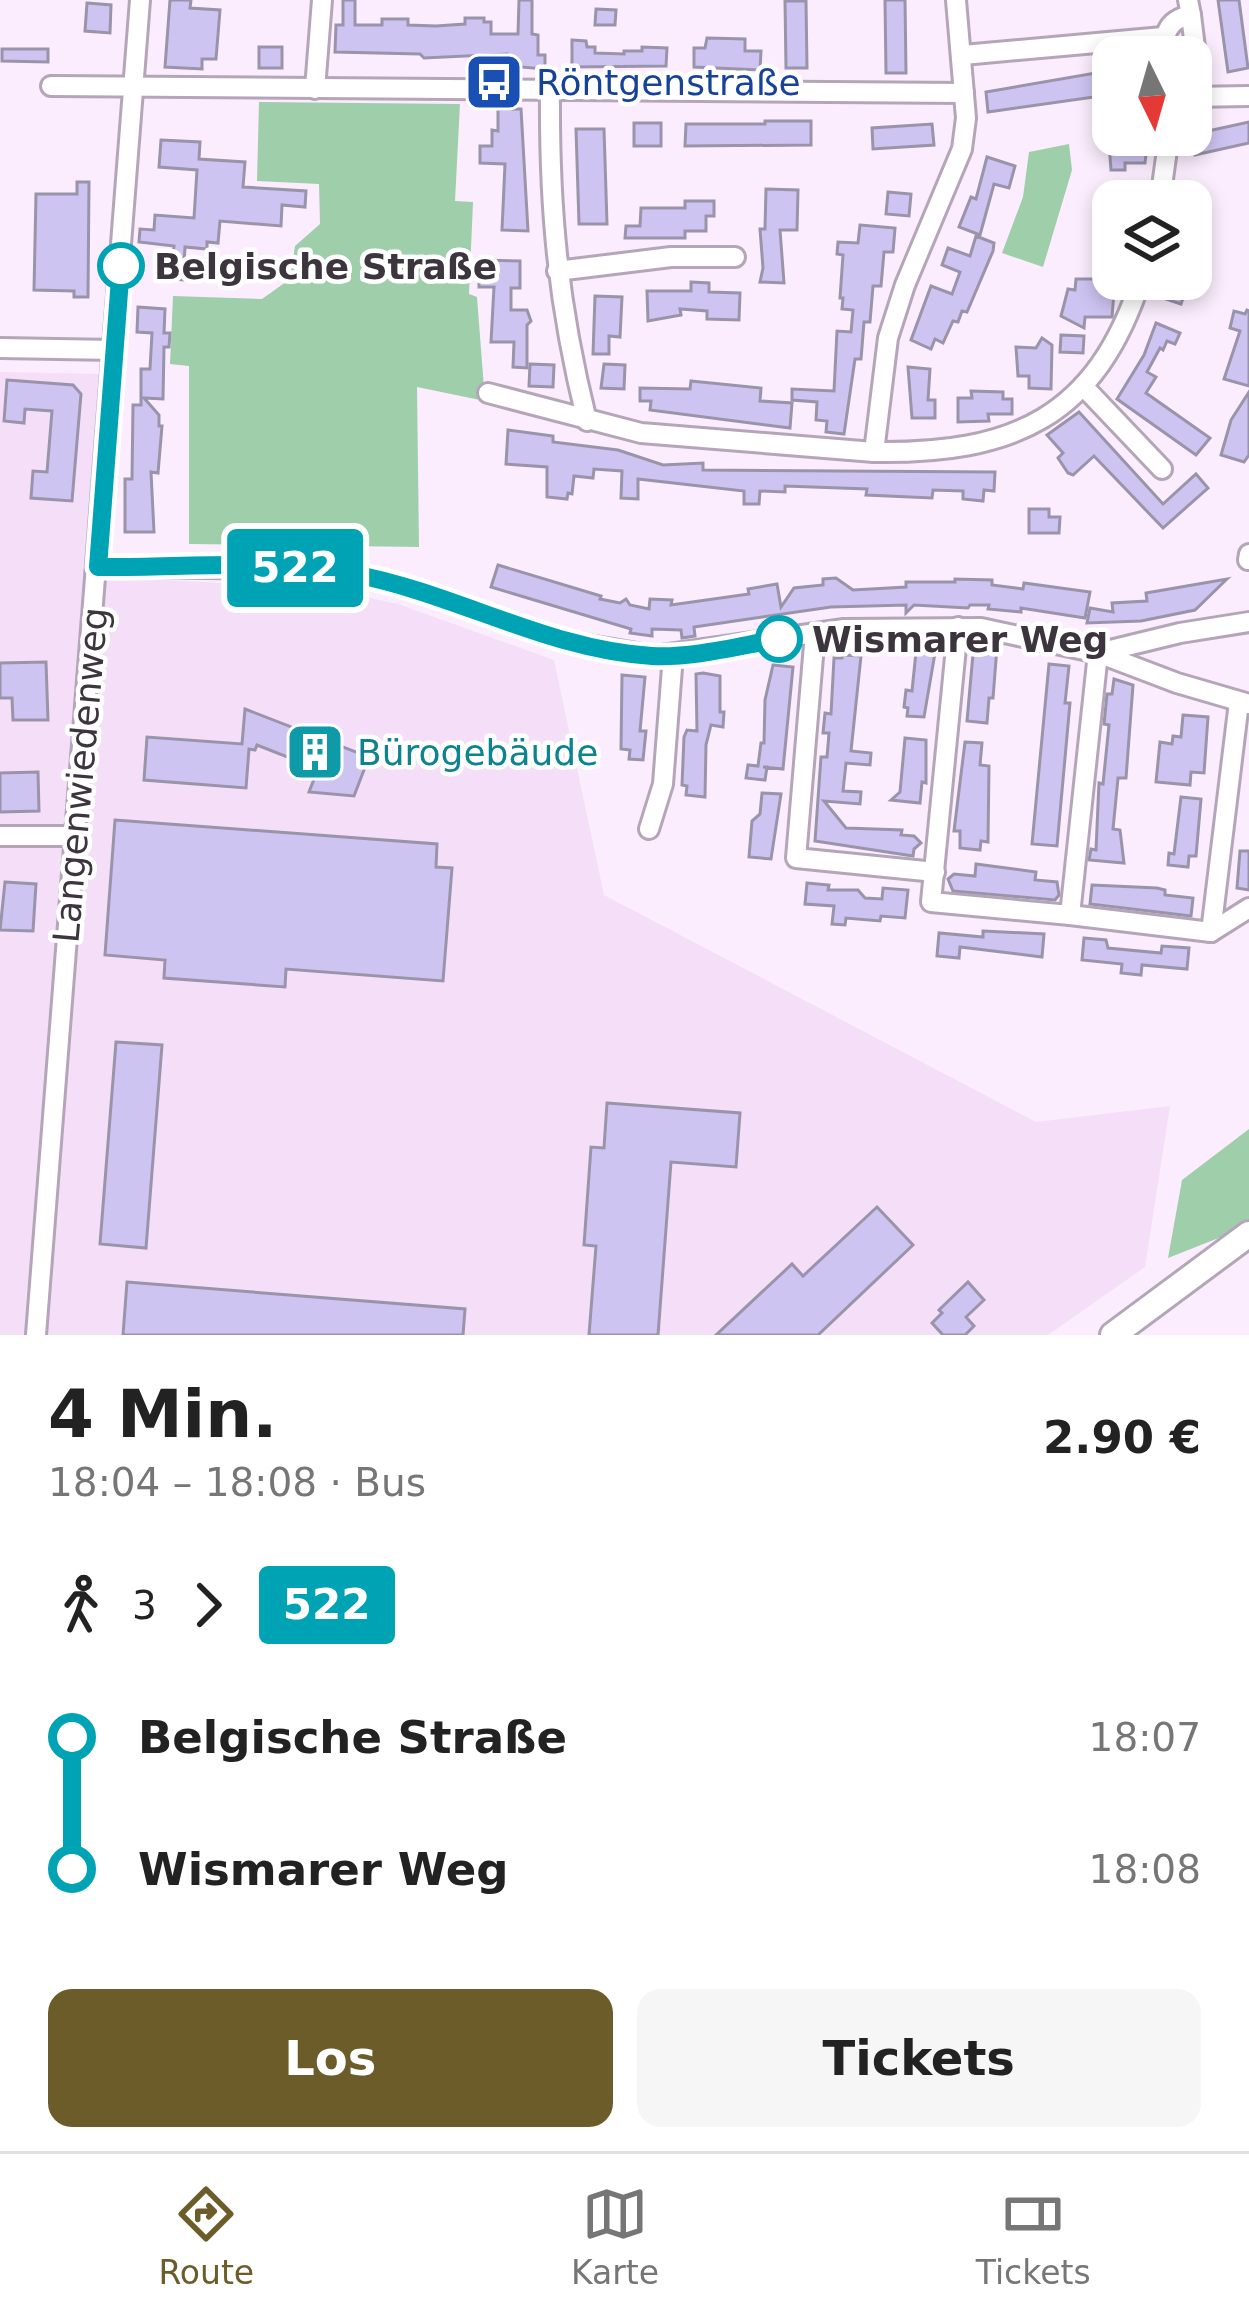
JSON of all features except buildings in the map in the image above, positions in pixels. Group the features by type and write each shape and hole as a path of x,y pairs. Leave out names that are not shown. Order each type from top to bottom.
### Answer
{"street":[{"name":"Langenwiedenweg","path":"36,1335 140,0"},
{"path":"315,89 322,0"},
{"path":"874,452 888,338 904,285 962,149 963,55 956,0"},
{"path":"1168,36 1172,22 1190,8"},
{"path":"963,55 1092,50"},
{"path":"52,86 964,93"},
{"path":"550,91 549,184 557,272 587,421"},
{"path":"1212,97 1249,96"},
{"path":"557,272 671,257 735,257"},
{"path":"488,393 641,433 874,452 955,449 1028,428 1083,386 1114,346 1134,300"},
{"path":"0,348 115,350"},
{"path":"1083,386 1162,469"},
{"path":"98,567 325,568 389,582 614,652 673,656 815,633 958,627 1098,653 1244,703 1211,932"},
{"path":"1098,653 1249,622"},
{"path":"958,627 932,902 1211,932 1249,908"},
{"path":"815,633 796,858 935,872"},
{"path":"1070,915 1098,653"},
{"path":"649,829 663,784 673,656"},
{"path":"0,836 75,836"},
{"path":"1113,1335 1249,1234"}],"shaded area":[{"path":"0,372 102,374 85,576 322,588 398,604 554,660 604,895 1036,1122 1170,1106 1145,1267 1048,1335 0,1335"}],"green space":[{"path":"259,102 460,104 455,201 473,202 469,294 477,297 485,401 417,387 419,547 189,544 189,366 170,364 173,296 262,299 290,279 295,246 320,224 319,184 257,181"},
{"path":"1069,144 1072,170 1043,267 1002,253 1023,197 1029,152"},
{"path":"1249,1129 1249,1226 1168,1258 1182,1180"}],"bus line":[{"name":"522","path":"121,266 98,567 325,568 389,582 614,652 673,656 779,639"}],"place":[{"name":"Röntgenstraße","path":"494,82"},
{"name":"Belgische Straße","path":"121,266"},
{"name":"Wismarer Weg","path":"779,639"},
{"name":"Bürogebäude","path":"315,752"}]}
